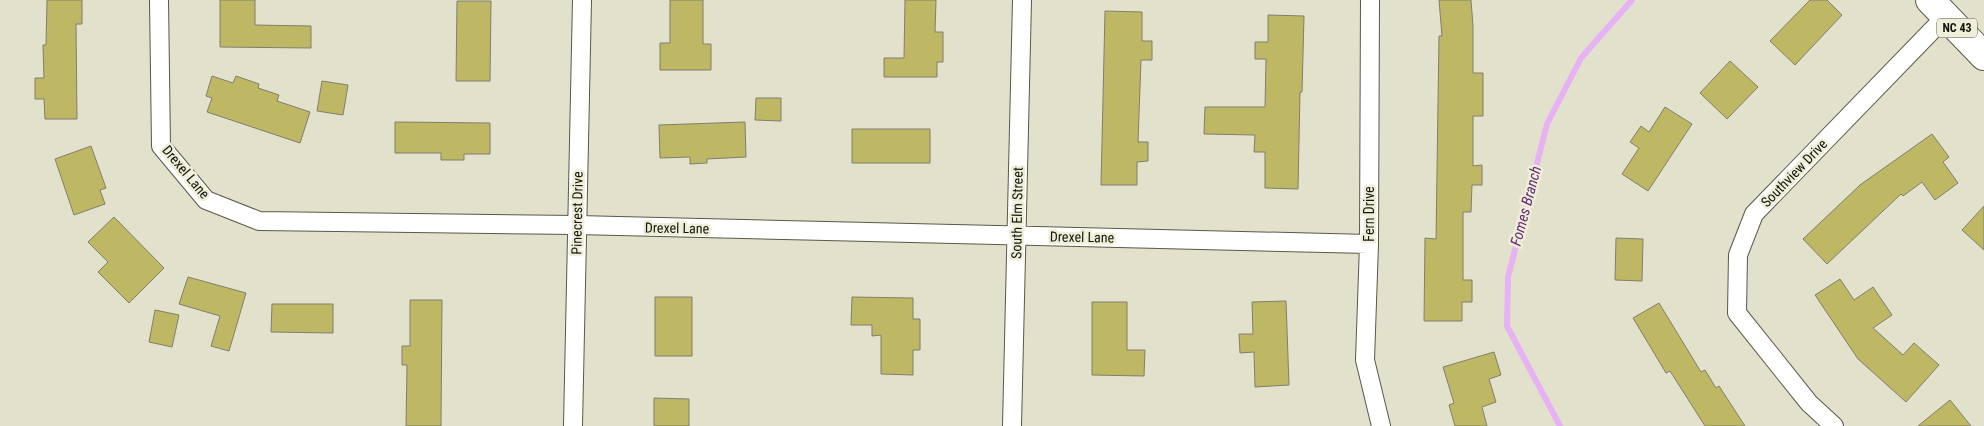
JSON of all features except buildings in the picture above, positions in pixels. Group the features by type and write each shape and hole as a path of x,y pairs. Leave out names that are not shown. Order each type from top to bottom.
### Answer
{"main road":[{"name":"NC 43","path":"1938,8 1984,56"}],"street":[{"name":"Drexel Lane","path":"159,0 161,146 206,200 259,221 1017,235 1369,244"},
{"name":"Pinecrest Drive","path":"573,426 582,0"},
{"name":"South Elm Street","path":"1012,426 1022,0"},
{"name":"Fern Drive","path":"1370,0 1369,244 1365,360 1381,426"},
{"name":"Southview Drive","path":"1834,426 1809,403 1737,313 1738,256 1754,214 1938,8"}],"waterway":[{"name":"Fomes Branch","path":"1560,426 1507,326 1508,277 1547,124 1581,58 1632,0"}]}
